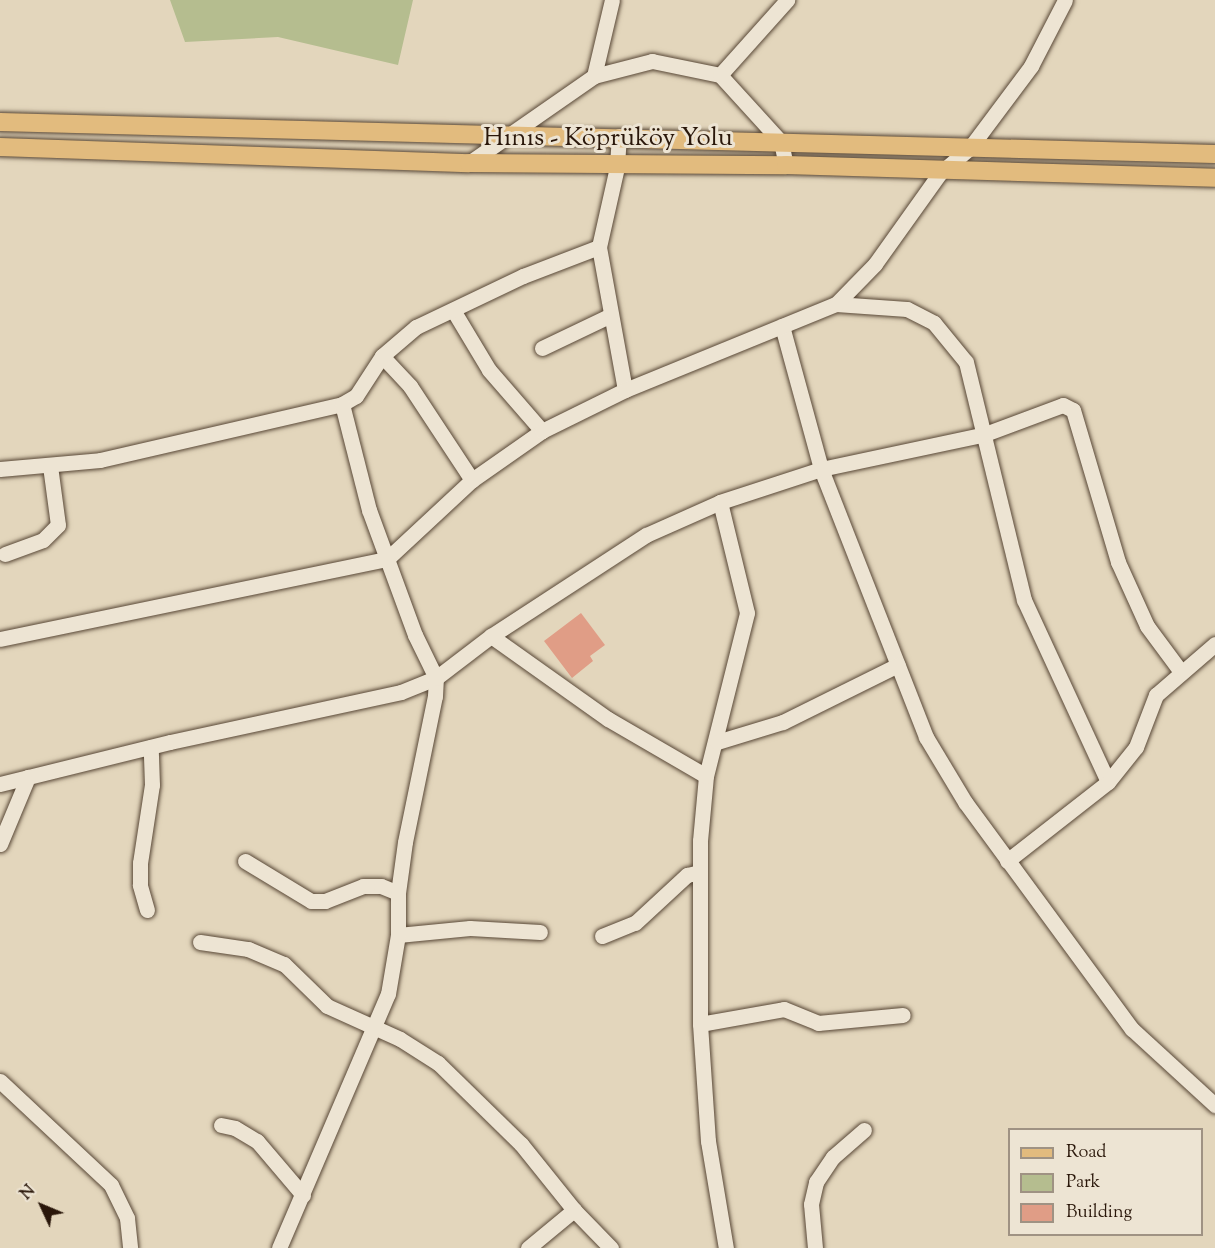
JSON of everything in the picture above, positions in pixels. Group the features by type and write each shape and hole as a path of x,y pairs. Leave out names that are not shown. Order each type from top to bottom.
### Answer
{"main road":[{"name":"Hınıs - Köprüköy Yolu","path":"0,122 618,136 969,149 1215,154"},
{"name":"Hınıs - Köprüköy Yolu","path":"0,147 469,164 617,167 786,165 940,173 1215,178"}],"street":[{"path":"594,76 612,0"},
{"path":"720,75 788,0"},
{"path":"0,639 387,559 472,480 542,431 625,390 836,304 875,264 940,173 969,149 1031,66 1065,0"},
{"path":"469,164 594,76 652,61 720,75 781,142 786,165"},
{"path":"618,136 617,167 599,247 625,390"},
{"path":"0,469 100,460 342,404 366,385 382,356 416,327 523,276 599,247"},
{"path":"836,304 907,309 934,323 966,362 986,434 1024,600 1108,782"},
{"path":"453,310 489,370 542,431"},
{"path":"542,348 611,315"},
{"path":"782,326 821,469 926,737 1007,861 1132,1029 1215,1106"},
{"path":"382,356 410,386 472,480"},
{"path":"279,1248 376,1028 394,966 398,934 398,893 431,728 436,678 415,635 369,510 342,404"},
{"path":"0,784 151,747 401,692 436,678 491,636 646,535 720,502 821,469 986,434 1059,406 1070,408 1118,562 1147,626 1180,672"},
{"path":"4,554 43,540 58,525 50,466"},
{"path":"720,502 747,614 717,742 706,776 700,872 700,1024 708,1141 726,1248"},
{"path":"491,636 608,719 706,776"},
{"path":"1007,861 1108,782 1136,747 1156,694 1215,644"},
{"path":"717,742 783,722 898,665"},
{"path":"147,910 140,885 140,863 152,785 151,747"},
{"path":"0,844 28,777"},
{"path":"245,861 311,901 325,901 363,886 381,886 398,893"},
{"path":"602,936 635,923 687,875 700,872"},
{"path":"398,934 470,928 540,932"},
{"path":"200,942 248,949 284,964 327,1006 418,1050 459,1082 520,1144 574,1210 611,1248"},
{"path":"700,1024 784,1009 818,1023 903,1015"},
{"path":"0,1081 111,1185 127,1218 130,1248"},
{"path":"221,1125 235,1128 257,1141 303,1195"},
{"path":"815,1248 811,1204 816,1182 833,1156 864,1130"},
{"path":"528,1248 574,1210"}],"green space":[{"path":"170,0 413,0 398,65 278,37 185,42"}],"building":[{"path":"581,613 605,645 590,656 593,661 572,678 544,641"}]}
